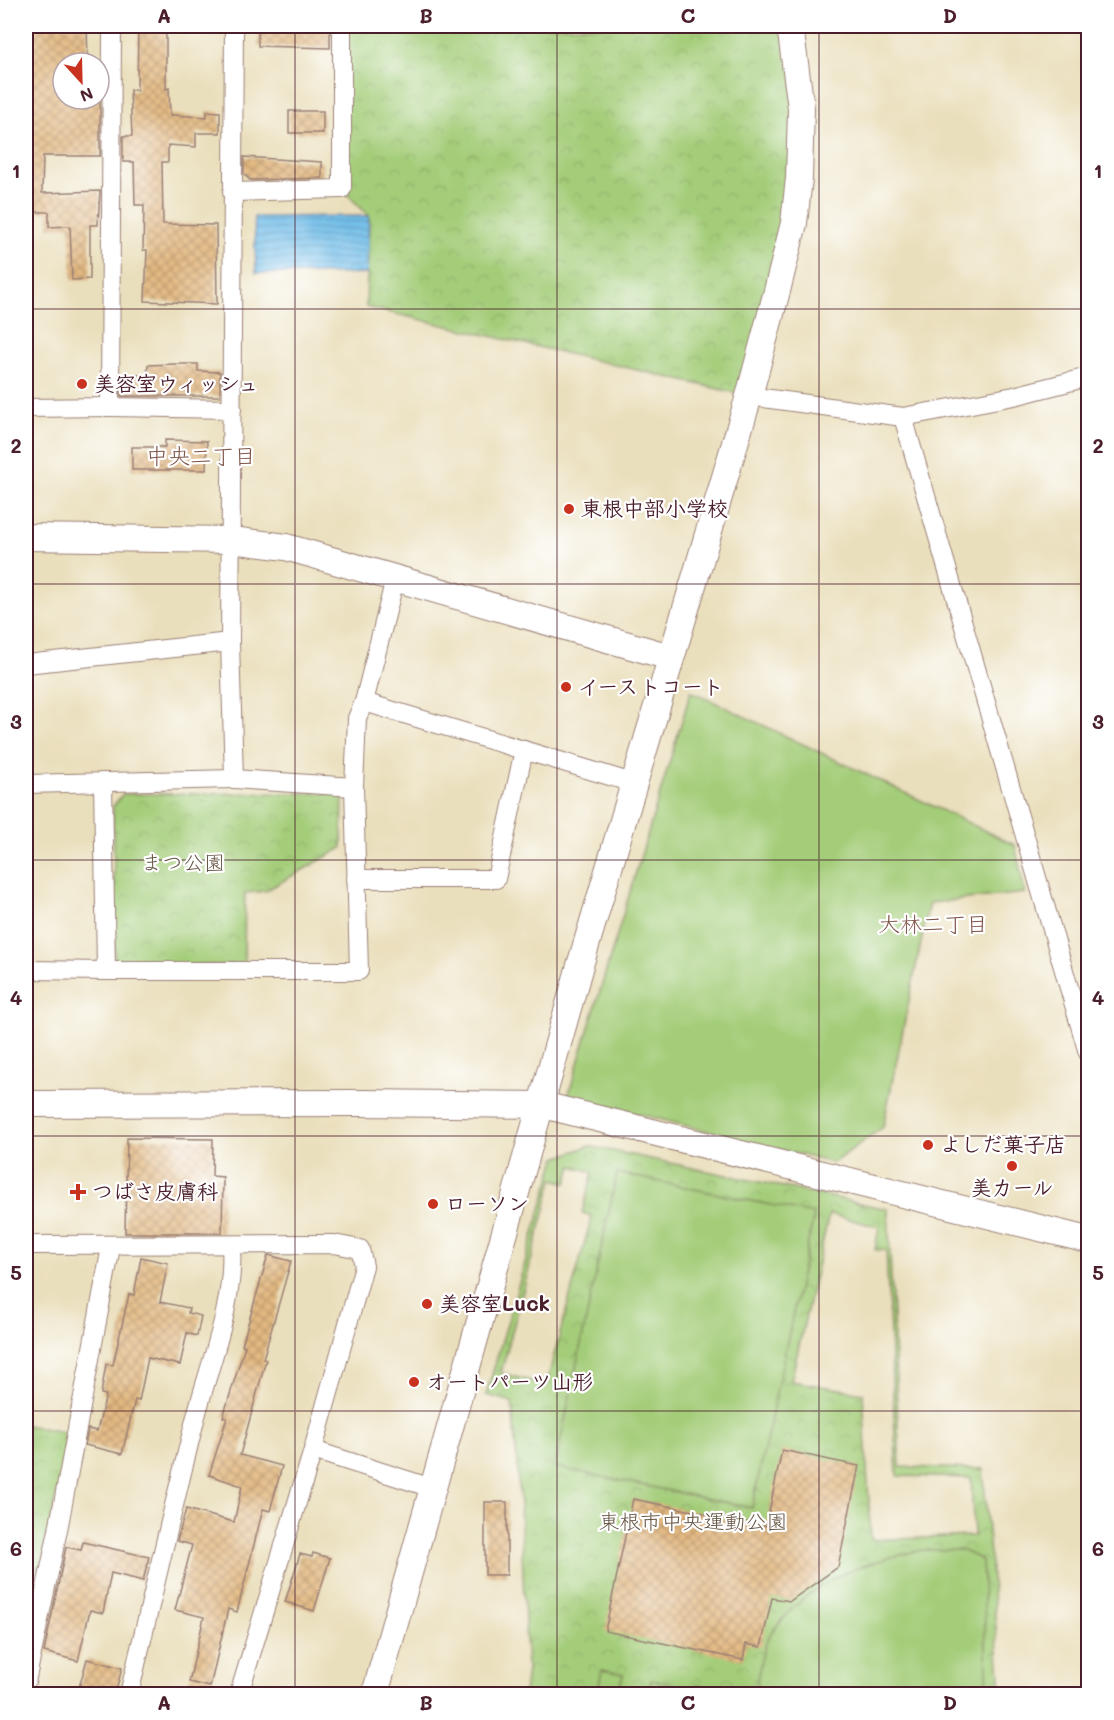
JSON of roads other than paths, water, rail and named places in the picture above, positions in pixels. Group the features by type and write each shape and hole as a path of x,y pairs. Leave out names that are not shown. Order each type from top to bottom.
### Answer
{"street":[{"path":"110,407 112,26"},
{"path":"234,26 230,642 234,779"},
{"path":"232,192 342,189 342,26"},
{"path":"375,1695 543,1105 579,969 636,784 670,657 749,396 794,223 801,108 790,26"},
{"path":"749,396 903,417 1014,396 1089,377"},
{"path":"26,408 232,409"},
{"path":"903,417 1089,1053"},
{"path":"26,537 232,540 286,547 670,657"},
{"path":"26,970 359,971 354,787 357,718 364,702 395,579"},
{"path":"26,664 230,642"},
{"path":"364,702 636,784"},
{"path":"356,879 496,879 524,750"},
{"path":"26,784 234,779 354,787"},
{"path":"103,782 106,971"},
{"path":"26,1104 543,1105 1089,1240"},
{"path":"26,1245 111,1247 334,1244 360,1249 364,1266 313,1450 239,1695"},
{"path":"129,1695 195,1419 224,1314 232,1259 231,1246"},
{"path":"26,1682 111,1247"},
{"path":"313,1450 435,1489"}],"water":[{"path":"369,216 367,274 256,273 254,217"}],"place":[{"name":"美容室ウィッシュ","path":"82,384"},
{"name":"東根中部小学校","path":"569,509"},
{"name":"イーストコート","path":"566,687"},
{"name":"よしだ菓子店","path":"928,1145"},
{"name":"美カール","path":"1012,1166"},
{"name":"つばさ皮膚科","path":"78,1192"},
{"name":"ローソン","path":"433,1204"},
{"name":"美容室Luck","path":"427,1304"},
{"name":"オートパーツ山形","path":"414,1382"}],"district":[{"name":"中央二丁目","path":"201,456"},
{"name":"大林二丁目","path":"933,924"}],"park label":[{"name":"まつ公園","path":"183,863"},
{"name":"東根市中央運動公園","path":"693,1522"}]}
